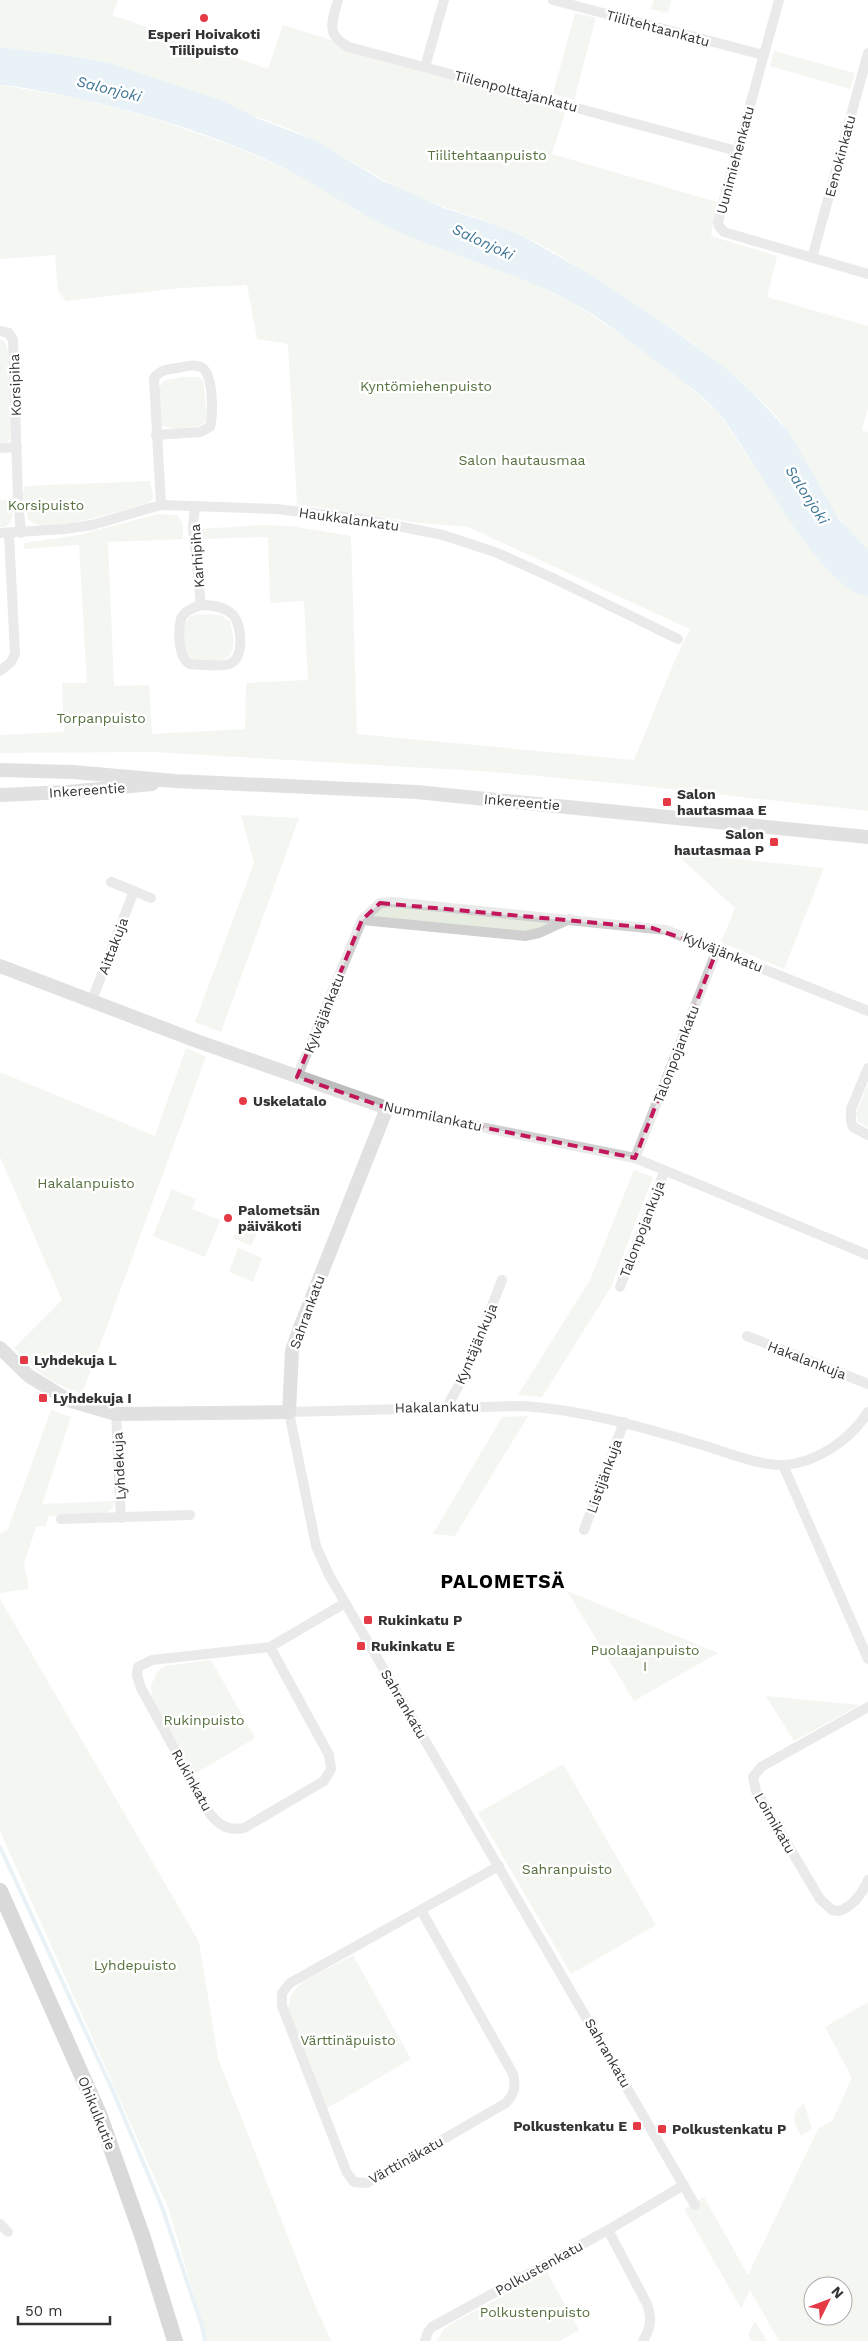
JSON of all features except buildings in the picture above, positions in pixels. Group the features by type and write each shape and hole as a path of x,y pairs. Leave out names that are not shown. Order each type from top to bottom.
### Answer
{"main road":[{"name":"Ohikulkutie","path":"0,1891 99,2114 143,2238 175,2341"}],"street":[{"name":"Tiilenpolttajankatu","path":"338,0 332,26 332,35 338,42 349,47 737,151"},
{"path":"425,67 444,0"},
{"name":"Tiilitehtaankatu","path":"553,0 763,55"},
{"name":"Uunimiehenkatu","path":"779,0 718,226 724,232 868,274"},
{"name":"Eenokinkatu","path":"812,258 868,54"},
{"name":"Korsipiha","path":"0,331 9,333 13,340 22,533"},
{"path":"156,435 200,432 210,427 210,380 202,367 192,365 165,370 158,372 154,378 156,435 162,505"},
{"path":"0,448 17,447"},
{"name":"Haukkalankatu","path":"5,534 92,525 162,505 276,509 375,521 444,534 495,552 552,577 678,639"},
{"name":"Karhipiha","path":"195,506 193,528 201,606"},
{"path":"0,671 6,669 14,654 5,534"},
{"name":"Karhipiha","path":"213,605 235,618 240,650 236,659 229,664 190,664 184,659 181,652 181,619 187,611 201,606 213,605"},
{"name":"Inkereentie","path":"0,770 92,773 175,781 416,792 868,837"},
{"name":"Inkereentie","path":"0,795 114,789 175,781"},
{"path":"111,882 151,898"},
{"name":"Aittakuja","path":"92,1000 134,891"},
{"name":"Kylväjänkatu","path":"298,1077 362,920 380,903 392,902 666,930 868,1011"},
{"path":"362,920 525,936 539,933 571,919"},
{"name":"Talonpojankatu","path":"635,1158 717,950"},
{"name":"Nummilankatu","path":"0,966 298,1077 387,1108 635,1158 664,1172 868,1255"},
{"path":"868,1068 850,1115 854,1127 868,1135"},
{"name":"Sahrankatu","path":"387,1108 292,1351 288,1412 316,1546 325,1568 345,1603 695,2205"},
{"name":"Talonpojankuja","path":"620,1287 664,1172"},
{"name":"Kyntäjänkuja","path":"447,1407 466,1372 502,1280"},
{"name":"Hakalankuja","path":"747,1336 868,1384"},
{"name":"Hakalankatu","path":"0,1348 29,1376 68,1400 116,1414 288,1412 447,1407 522,1406 549,1408 624,1422 756,1461 783,1465 798,1462 823,1452 865,1424 868,1412"},
{"name":"Lyhdekuja","path":"116,1414 121,1518"},
{"name":"Listijänkuja","path":"584,1530 624,1422"},
{"path":"783,1465 868,1658"},
{"name":"Lyhdekuja","path":"62,1519 190,1515"},
{"name":"Rukinkatu","path":"270,1647 328,1755 331,1769 324,1781 244,1828 232,1829 224,1827 210,1814 141,1688 137,1675 138,1667 152,1660 270,1647 345,1603"},
{"name":"Loimikatu","path":"868,1707 761,1767 753,1778 756,1791 826,1906 839,1911 845,1909 856,1901 868,1880"},
{"name":"Värttinäkatu","path":"421,1910 513,2074 516,2087 513,2095 506,2103 367,2183 361,2184 354,2182 346,2173 282,2006 282,1993 290,1983 499,1866"},
{"name":"Polkustenkatu","path":"425,2341 432,2327 608,2230 684,2185"},
{"path":"608,2230 648,2304 652,2317 650,2328 643,2341"}],"highlighted area":[{"path":"380,903 652,928 717,950 635,1158 387,1108 297,1077 362,920"}],"green space":[{"name":"Tiilitehtaanpuisto","path":"0,0 118,0 112,15 268,69 283,25 565,113 552,154 717,202 711,236 777,256 767,297 868,326 868,408 862,430 868,432 868,550 855,538 834,511 786,429 763,403 738,379 689,340 583,270 519,234 413,195 290,129 110,63 0,47"},
{"path":"654,0 671,0 668,13 651,9"},
{"path":"575,13 596,18 574,100 553,94"},
{"path":"774,51 855,73 850,89 770,66"},
{"name":"Kyntömiehenpuisto","path":"0,85 77,98 116,108 159,120 233,146 321,187 355,210 394,230 471,258 543,288 573,303 623,336 678,377 719,413 790,520 851,590 868,597 868,811 625,784 495,772 152,752 0,753 0,735 64,732 62,683 87,683 79,545 24,549 24,543 78,535 158,514 177,515 183,524 183,539 108,542 114,686 149,685 152,734 245,729 246,683 308,680 304,601 270,603 268,537 200,539 200,529 259,525 290,526 351,536 357,734 634,760 675,660 690,629 468,527 420,523 297,504 288,344 257,339 247,285 180,288 66,301 58,291 55,255 0,259"},
{"path":"0,339 5,342 8,351 11,438 7,442 0,443"},
{"path":"199,377 203,380 207,415 205,422 199,426 176,429 162,426 156,402 158,391 165,380"},
{"name":"Korsipuisto","path":"150,481 154,497 149,503 62,525 49,526 34,523 29,520 24,503 23,494 25,486"},
{"path":"0,500 12,500 12,518 5,527 0,527"},
{"path":"198,614 221,615 230,622 233,646 228,657 218,661 205,662 189,656 184,643 184,627 189,618"},
{"path":"241,815 299,818 221,1032 195,1022 254,863"},
{"path":"675,853 824,868 784,969 721,942 735,908"},
{"path":"380,903 571,919 539,933 362,920"},
{"name":"Hakalanpuisto","path":"186,1048 206,1057 82,1394 45,1376 14,1348 62,1300 0,1157 0,1072 155,1136"},
{"path":"868,1084 868,1127 858,1122 856,1113"},
{"path":"634,1170 653,1177 611,1287 542,1397 518,1395 590,1280"},
{"path":"172,1189 196,1199 192,1209 220,1220 205,1257 153,1236"},
{"path":"249,1227 258,1231 251,1246 233,1238 236,1231 245,1235"},
{"path":"238,1248 262,1258 253,1282 229,1272"},
{"path":"51,1410 71,1417 42,1504 115,1501 111,1509 103,1514 48,1516 46,1526 36,1527 24,1564 29,1589 0,1593 0,1534 8,1529"},
{"path":"528,1416 455,1536 433,1534 502,1417"},
{"name":"Puolaajanpuisto I","path":"567,1591 718,1653 634,1701"},
{"name":"Lyhdepuisto","path":"0,1599 199,1942 218,2058 314,2303 331,2341 207,2341 169,2210 0,1831"},
{"name":"Rukinpuisto","path":"211,1660 255,1738 193,1775 152,1700 151,1685 158,1671 165,1666"},
{"path":"766,1696 860,1705 794,1741"},
{"name":"Sahranpuisto","path":"563,1764 656,1925 571,1974 478,1813"},
{"name":"Värttinäpuisto","path":"353,1955 411,2059 326,2109 288,2008 291,1996 296,1988 306,1980"},
{"path":"868,2002 868,2341 779,2341 750,2290 741,2308 684,2209 704,2197 748,2275 818,2129 832,2121 852,2078 825,2027"},
{"path":"804,2103 812,2129 801,2136 794,2119 796,2111"},
{"name":"Polkustenpuisto","path":"547,2272 579,2330 560,2341 437,2341 444,2329 451,2324"},
{"path":"755,2321 767,2341 752,2341 748,2335"}],"water":[{"name":"Salonjoki","path":"0,47 110,63 224,101 259,119 317,141 381,180 444,208 521,235 588,273 655,317 722,365 754,394 789,432 839,519 868,550 868,597 849,589 817,558 802,539 719,413 679,379 614,329 585,310 556,294 522,279 394,230 294,173 227,143 171,123 114,107 21,87 0,85"}],"waterway":[{"path":"0,1847 112,2089 162,2207 202,2326 205,2341"}],"place":[{"name":"Esperi Hoivakoti Tiilipuisto","path":"204,18"},
{"name":"Salon hautasmaa E","path":"667,802"},
{"name":"Salon hautasmaa P","path":"774,842"},
{"name":"Uskelatalo","path":"243,1101"},
{"name":"Palometsän päiväkoti","path":"228,1218"},
{"name":"Lyhdekuja L","path":"24,1360"},
{"name":"Lyhdekuja I","path":"43,1398"},
{"name":"Rukinkatu P","path":"368,1620"},
{"name":"Rukinkatu E","path":"361,1646"},
{"name":"Polkustenkatu E","path":"637,2126"},
{"name":"Polkustenkatu P","path":"662,2129"}],"district":[{"name":"PALOMETSÄ","path":"503,1581"}],"park label":[{"name":"Salon hautausmaa","path":"522,460"},
{"name":"Torpanpuisto","path":"101,718"}]}
